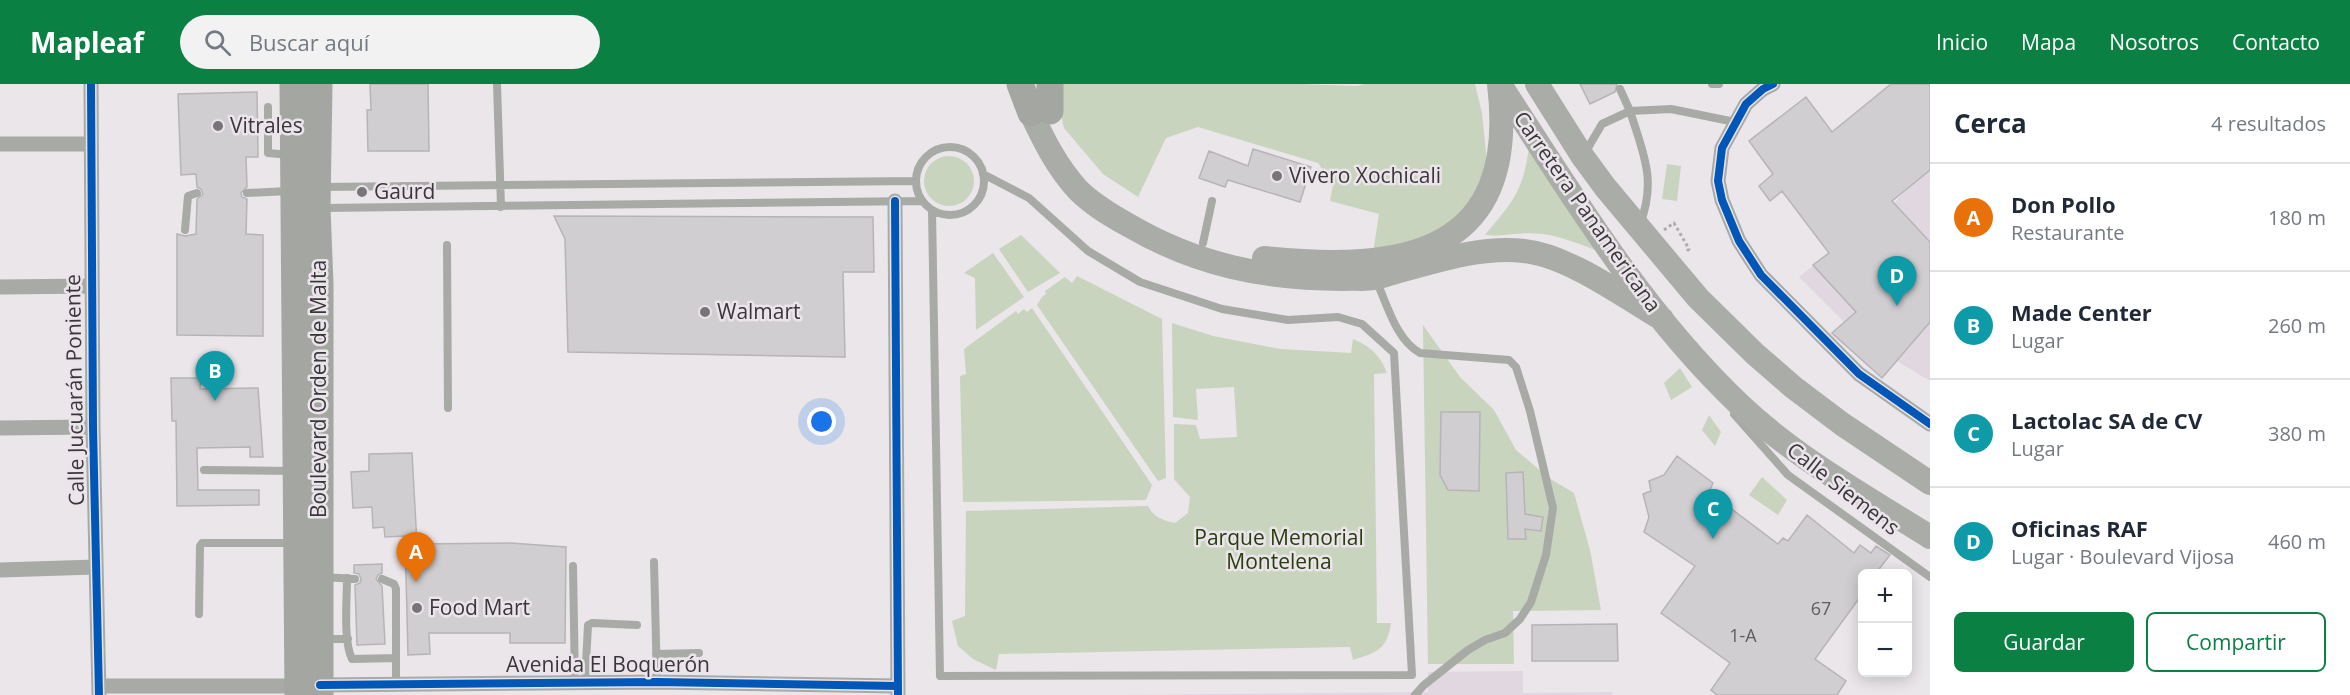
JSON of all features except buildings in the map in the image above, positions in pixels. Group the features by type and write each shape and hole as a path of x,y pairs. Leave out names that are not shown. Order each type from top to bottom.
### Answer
{"highway":[{"name":"Boulevard Orden de Malta","path":"293,84 293,156 310,195 320,284 320,639 309,690"},
{"name":"Boulevard Orden de Malta","path":"309,690 297,543 295,471 310,195 319,84"},
{"path":"1020,84 1040,112"},
{"path":"1040,112 1050,84"}],"main road":[{"path":"1459,244 1470,221 1488,194 1497,165 1502,134 1499,84"},
{"name":"Carretera Panamericana","path":"1499,84 1608,250 1699,363 1741,406 1799,454 1930,537"},
{"name":"Carretera Panamericana","path":"1542,88 1583,157 1698,298 1770,367 1842,424 1930,483"},
{"path":"1040,112 1059,166 1079,191 1102,209 1146,236 1224,266 1272,276 1308,279 1375,278 1459,244 1526,251 1547,256 1568,265 1662,319"},
{"path":"1052,141 1096,186 1122,206 1152,222 1203,243 1254,257 1324,263 1420,259"}],"street":[{"name":"Calle Jucuarán Poniente","path":"92,84 93,427 99,690"},
{"path":"1773,84 1763,89 1746,104 1722,148 1718,181 1722,201 1740,241 1761,276 1859,374 1930,424"},
{"path":"0,144 91,144"},
{"path":"895,201 897,690"},
{"path":"0,287 92,286"},
{"path":"0,428 93,427"},
{"path":"0,570 96,567"},
{"name":"Avenida El Boquerón","path":"99,690 309,690 396,683 657,682 897,690"}],"lane":[{"path":"497,84 501,207"},
{"path":"1712,84 1719,84"},
{"path":"1620,89 1630,111 1649,171 1646,210 1639,228"},
{"path":"268,107 268,153 293,156"},
{"path":"1583,157 1602,124 1630,111 1671,109 1735,122"},
{"path":"940,148 962,149 972,155 979,163 983,174 984,185 981,196 965,212 954,215 932,210 922,201 918,192 917,170 922,160 940,148"},
{"path":"932,210 940,676 1412,675 1394,352 1362,324 1338,317 1288,320 1222,309 1140,282 1088,252 1029,198 983,174"},
{"path":"310,195 500,186 916,181"},
{"path":"185,230 186,201 188,195 197,193"},
{"path":"247,193 501,207 922,201"},
{"path":"1203,243 1212,201"},
{"path":"447,245 448,408"},
{"path":"1375,278 1409,347 1420,353 1509,360 1516,367 1530,411 1553,508 1546,555 1531,602 1520,619 1505,633 1485,640 1468,650 1414,695"},
{"name":"Calle Siemens","path":"1699,363 1745,428 1788,475 1930,577"},
{"path":"204,470 295,471"},
{"path":"199,614 200,546 202,543 297,543"},
{"path":"654,562 657,682"},
{"path":"573,566 580,683"},
{"path":"319,577 351,578 348,639 352,659 396,658"},
{"path":"382,579 394,584 396,589 396,683"},
{"path":"580,683 588,625 592,623 637,625"},
{"path":"320,639 348,639"},
{"path":"656,654 699,653"}],"path":[{"path":"1670,226 1674,223 1689,249"}],"shaded area":[{"path":"1930,164 1930,381 1897,361 1882,378 1831,334 1844,322 1799,277 1894,203"},
{"path":"1523,671 1523,693 1613,692 1612,695 1122,695 1428,692 1428,672"}],"green space":[{"path":"1060,84 1357,86 1365,84 1475,84 1482,113 1487,163 1476,196 1442,232 1373,253 1379,214 1330,201 1333,185 1318,163 1198,127 1166,138 1138,197 1103,174 1064,128 1059,107"},
{"path":"1529,147 1602,253 1565,239 1543,234 1485,235 1503,213 1520,186"},
{"path":"944,156 954,156 967,163 974,176 974,186 967,199 954,206 944,206 935,202 928,195 924,186 924,176 928,167 935,160"},
{"path":"1667,164 1681,166 1677,201 1662,199"},
{"path":"1021,235 1060,273 1028,292 999,249"},
{"path":"993,253 1024,297 976,330 975,278 964,273"},
{"path":"1077,276 1162,319 1166,478 1158,481 1037,305 1046,294 1045,291 1065,277 1072,283"},
{"path":"1032,308 1152,485 1146,500 963,502 960,376 966,374 964,349 1016,311 1018,314 1024,309 1027,312"},
{"name":"Parque Memorial Montelena","path":"1172,323 1213,336 1280,349 1351,353 1353,339 1378,356 1387,373 1374,374 1377,623 1391,623 1387,639 1380,649 1353,660 1350,647 999,654 996,670 973,659 958,646 952,621 965,616 966,511 1148,506 1156,516 1175,523 1188,513 1190,497 1174,479 1174,424 1196,425 1200,439 1237,437 1234,387 1196,389 1198,420 1173,417"},
{"path":"1423,325 1460,377 1494,410 1516,450 1549,478 1574,493 1590,550 1601,610 1513,611 1514,664 1428,664"},
{"path":"1680,368 1692,387 1671,400 1664,383"},
{"path":"1709,415 1721,432 1715,446 1702,430"},
{"path":"1762,477 1787,500 1778,515 1749,495"}],"cycle path":[{"path":"91,84 93,427 99,695"},
{"path":"1773,84 1763,89 1746,104 1722,148 1718,181 1722,200 1739,241 1761,275 1859,374 1930,424"},
{"path":"895,201 898,695"},
{"path":"320,685 657,682 897,686"}],"place":[{"name":"Vitrales","path":"218,126"},
{"name":"Vivero Xochicali","path":"1277,176"},
{"name":"Gaurd","path":"362,192"},
{"name":"Oficinas RAF","path":"1897,306"},
{"name":"Walmart","path":"705,312"},
{"name":"Made Center","path":"215,401"},
{"name":"Lactolac SA de CV","path":"1713,539"},
{"name":"Don Pollo","path":"416,582"},
{"name":"Food Mart","path":"417,608"}]}
